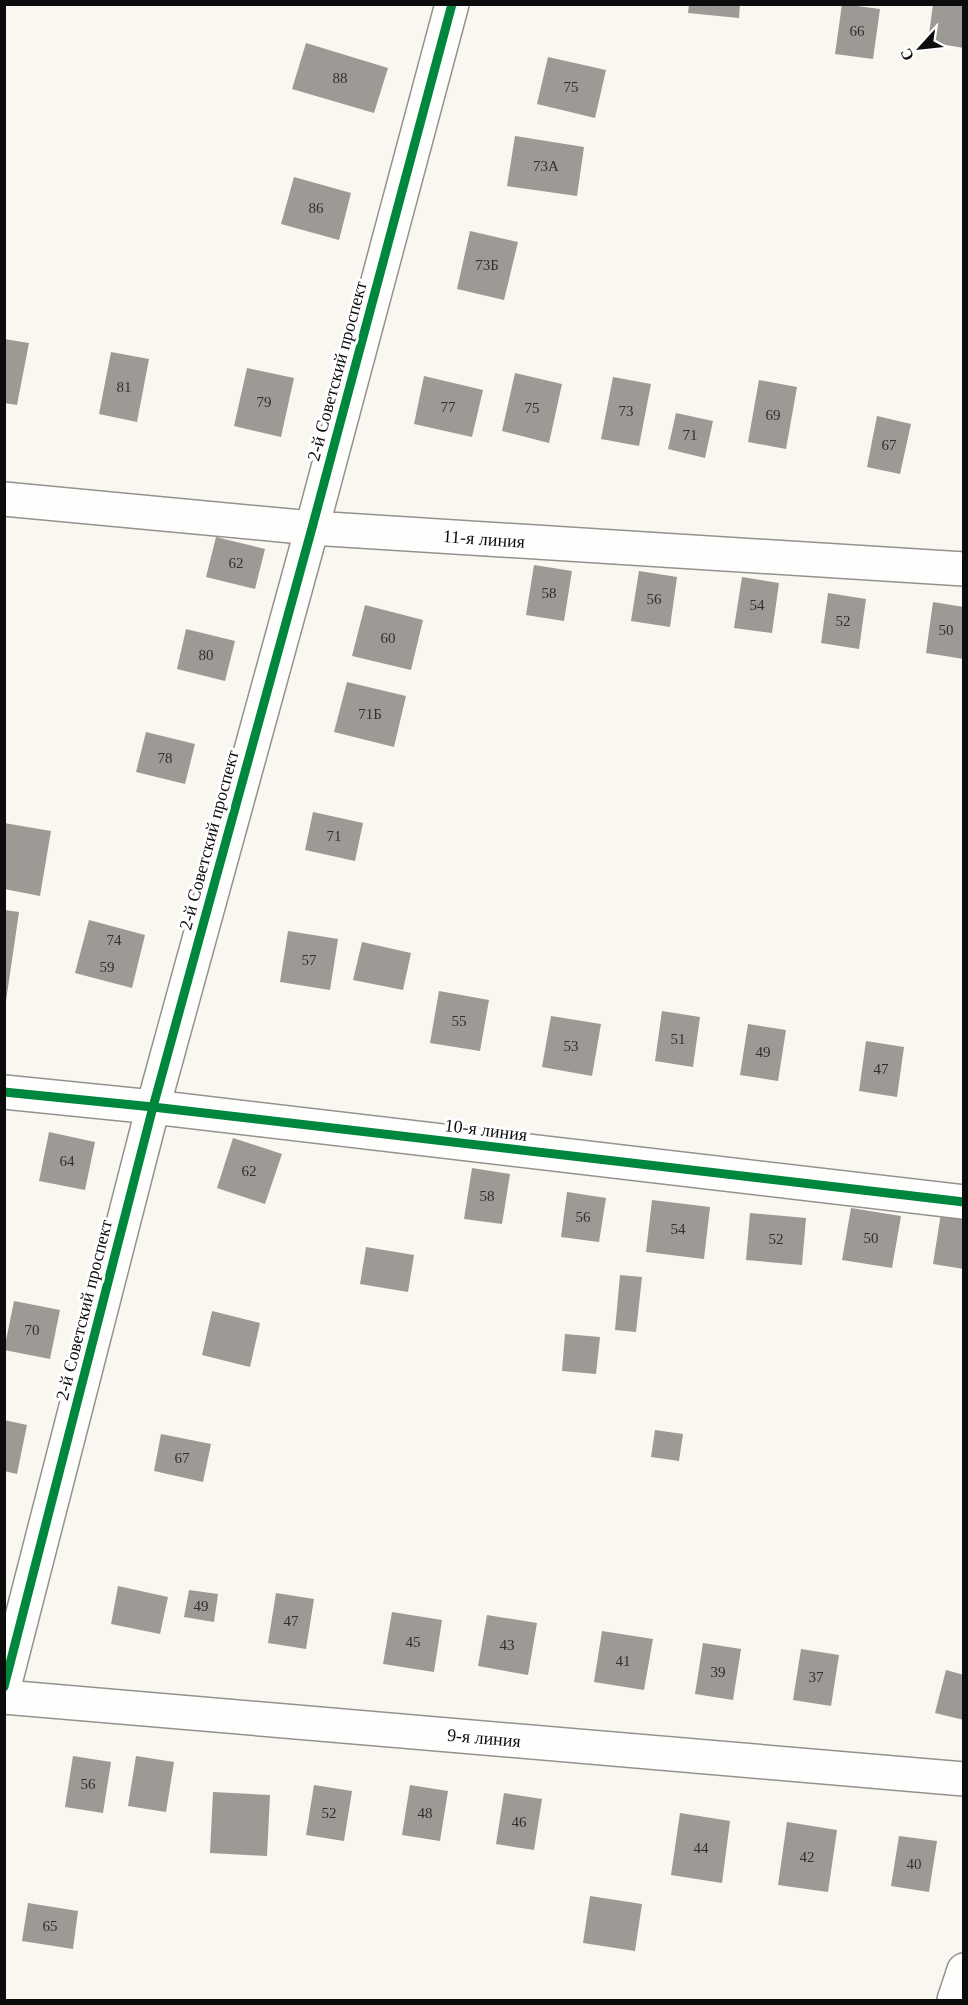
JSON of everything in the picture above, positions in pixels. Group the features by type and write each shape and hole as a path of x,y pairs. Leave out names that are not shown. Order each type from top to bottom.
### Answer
{"street":[{"name":"2-й Советский проспект","path":"4,1687 153,1107 312,528 452,4"},
{"name":"11-я линия","path":"4,499 312,528 963,569"},
{"name":"10-я линия","path":"4,1092 153,1107 963,1202"},
{"name":"9-я линия","path":"4,1697 963,1779"},
{"path":"954,2001 963,1970"}],"building":[{"path":"689,4 740,4 739,18 688,13"},
{"path":"842,4 880,9 873,59 835,54"},
{"path":"933,4 964,4 964,48 928,42"},
{"path":"306,43 388,68 374,113 292,89"},
{"path":"548,57 606,70 595,118 537,104"},
{"path":"515,136 584,147 577,196 507,186"},
{"path":"294,177 351,193 339,240 281,224"},
{"path":"470,231 518,242 504,300 457,289"},
{"path":"4,339 29,343 17,405 4,403"},
{"path":"111,352 149,359 137,422 99,414"},
{"path":"247,368 294,378 281,437 234,426"},
{"path":"515,373 562,384 549,443 502,431"},
{"path":"424,376 483,390 472,437 414,424"},
{"path":"613,377 651,384 639,446 601,439"},
{"path":"759,380 797,387 786,449 748,442"},
{"path":"676,413 713,421 705,458 668,449"},
{"path":"877,416 911,424 900,474 867,467"},
{"path":"216,537 265,549 255,589 206,577"},
{"path":"534,565 572,571 564,621 526,615"},
{"path":"639,571 677,577 670,627 631,621"},
{"path":"742,577 779,583 772,633 734,628"},
{"path":"828,593 866,599 859,649 821,643"},
{"path":"933,602 964,607 964,659 926,653"},
{"path":"365,605 423,620 411,670 352,656"},
{"path":"186,629 235,641 225,681 177,669"},
{"path":"347,682 406,696 394,747 334,732"},
{"path":"146,732 195,744 185,784 136,772"},
{"path":"313,812 363,823 355,861 305,850"},
{"path":"4,823 51,831 40,896 4,889"},
{"path":"5,910 19,912 6,1001 5,1001"},
{"path":"89,920 145,935 132,988 75,973"},
{"path":"288,931 338,939 330,990 280,982"},
{"path":"362,942 411,953 403,990 353,980"},
{"path":"439,991 489,1000 480,1051 430,1043"},
{"path":"662,1011 700,1017 693,1067 655,1061"},
{"path":"551,1016 601,1024 592,1076 542,1067"},
{"path":"748,1024 786,1030 778,1081 740,1075"},
{"path":"866,1041 904,1047 897,1097 859,1091"},
{"path":"49,1132 95,1142 85,1190 39,1181"},
{"path":"233,1138 282,1154 265,1204 217,1188"},
{"path":"472,1168 510,1174 502,1224 464,1219"},
{"path":"567,1192 606,1198 599,1242 561,1237"},
{"path":"652,1200 710,1207 704,1259 646,1252"},
{"path":"851,1208 901,1216 892,1268 842,1260"},
{"path":"750,1213 806,1218 802,1265 746,1260"},
{"path":"941,1213 964,1216 964,1269 933,1264"},
{"path":"366,1247 414,1255 408,1292 360,1284"},
{"path":"620,1275 642,1277 636,1332 615,1330"},
{"path":"14,1301 60,1310 50,1359 4,1350"},
{"path":"212,1311 260,1323 250,1367 202,1355"},
{"path":"565,1334 600,1337 596,1374 562,1371"},
{"path":"4,1420 27,1425 17,1474 4,1471"},
{"path":"655,1430 683,1434 679,1461 651,1457"},
{"path":"161,1434 211,1444 203,1482 154,1471"},
{"path":"118,1586 168,1597 160,1634 111,1624"},
{"path":"189,1590 218,1594 214,1622 184,1617"},
{"path":"276,1593 314,1599 306,1649 268,1643"},
{"path":"392,1612 442,1620 434,1672 383,1664"},
{"path":"487,1615 537,1623 528,1675 478,1666"},
{"path":"602,1631 653,1639 644,1690 594,1682"},
{"path":"703,1643 741,1649 733,1700 695,1694"},
{"path":"801,1649 839,1655 831,1706 793,1700"},
{"path":"946,1670 964,1675 964,1720 935,1713"},
{"path":"73,1756 111,1762 103,1813 65,1807"},
{"path":"136,1756 174,1762 166,1812 128,1806"},
{"path":"314,1785 352,1791 344,1841 306,1835"},
{"path":"410,1785 448,1791 440,1841 402,1835"},
{"path":"213,1792 270,1795 267,1856 210,1853"},
{"path":"504,1793 542,1799 534,1850 496,1844"},
{"path":"680,1813 730,1821 722,1883 671,1875"},
{"path":"787,1822 837,1830 828,1892 778,1885"},
{"path":"899,1836 937,1841 929,1892 891,1886"},
{"path":"590,1896 642,1904 635,1951 583,1943"},
{"path":"28,1903 78,1911 73,1949 22,1941"}],"cycle path":[{"path":"4,1687 153,1107 312,528 452,4"},
{"path":"4,1092 153,1107 964,1202"}]}
